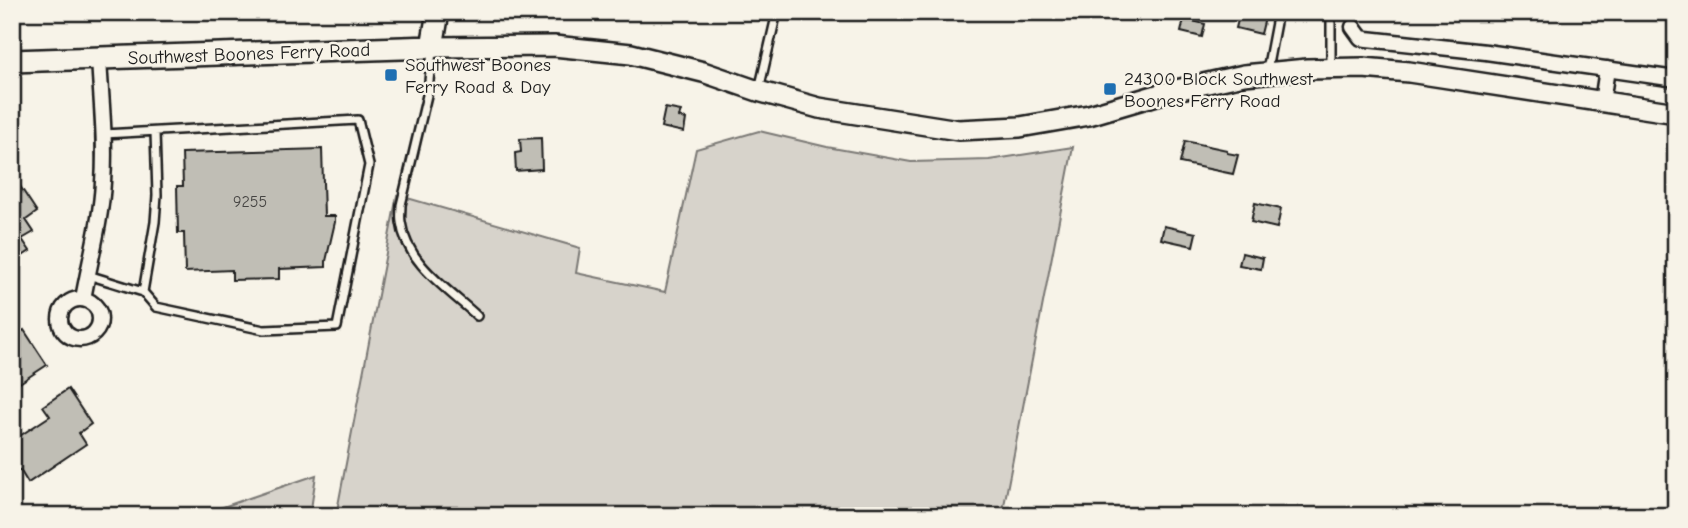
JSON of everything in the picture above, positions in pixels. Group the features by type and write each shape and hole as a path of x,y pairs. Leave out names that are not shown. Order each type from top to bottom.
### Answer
{"main road":[{"path":"432,47 438,12"},
{"name":"Southwest Boones Ferry Road","path":"12,61 432,47 554,46 622,53 682,66 828,110 958,130 1020,127 1089,114 1167,92 1244,75 1363,68 1409,72 1676,113"}],"street":[{"path":"1353,27 1360,37 1367,39 1486,52 1676,79"},
{"path":"83,299 103,181 99,58"},
{"path":"1602,102 1607,69"}],"lane":[{"path":"758,91 776,12"},
{"path":"1267,73 1278,12"},
{"path":"1331,12 1331,69"},
{"path":"432,47 428,91 401,205 401,223 405,238 420,266 477,316"},
{"path":"87,275 143,292 156,307 264,330 337,327 369,165 358,120 103,134"},
{"path":"143,292 155,222 155,132"}],"shaded area":[{"path":"759,131 911,162 989,160 1073,147 1002,516 336,516 397,195 580,248 576,273 665,292 696,149"},
{"path":"316,475 310,516 197,516"}],"building":[{"path":"1240,12 1266,14 1261,34 1236,28"},
{"path":"1184,19 1205,24 1202,37 1181,32"},
{"path":"665,108 681,111 679,117 686,119 684,132 661,127"},
{"path":"541,138 542,169 516,171 515,153 521,152 520,139"},
{"path":"1185,141 1238,155 1233,174 1180,163"},
{"path":"322,149 324,216 335,216 326,267 279,269 279,279 232,280 232,270 185,272 184,233 178,233 177,186 183,186 182,153"},
{"path":"12,174 37,212 26,220 34,232 22,239 30,251 12,263"},
{"path":"1255,203 1281,209 1277,228 1251,222"},
{"path":"1164,226 1196,233 1193,246 1161,239"},
{"path":"1242,253 1263,258 1261,269 1239,265"},
{"path":"24,330 47,365 12,388 12,338"},
{"path":"68,389 91,424 79,433 86,444 28,483 20,470 12,475 12,441 50,416 43,406"}],"place":[{"name":"Southwest Boones Ferry Road & Day","path":"391,75"},
{"name":"24300 Block Southwest Boones Ferry Road","path":"1110,89"}]}
